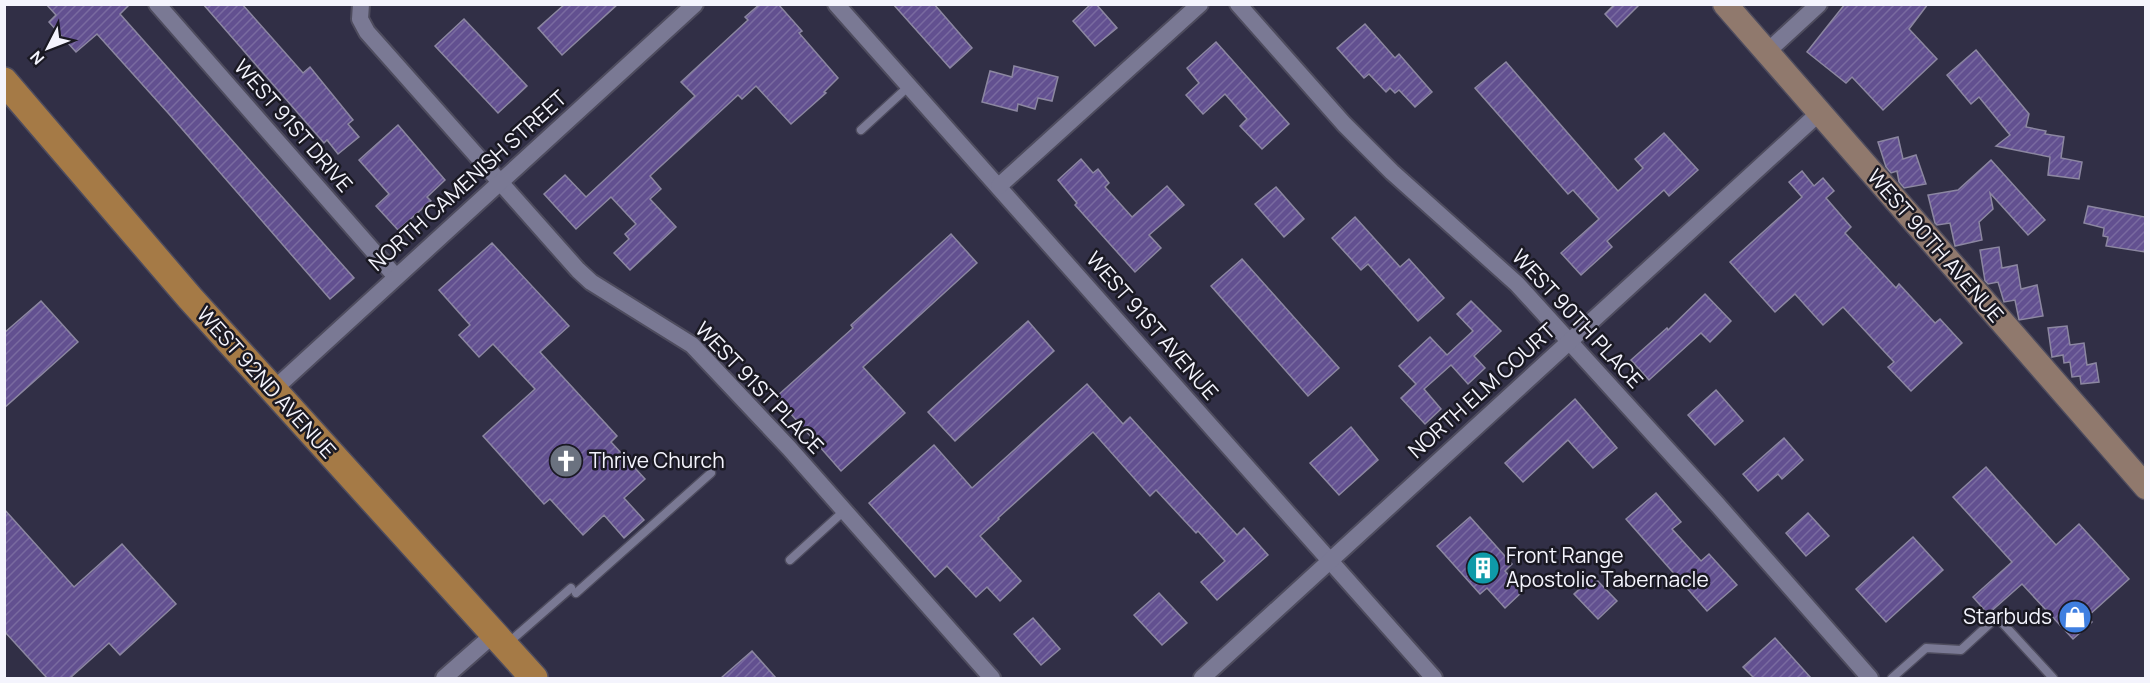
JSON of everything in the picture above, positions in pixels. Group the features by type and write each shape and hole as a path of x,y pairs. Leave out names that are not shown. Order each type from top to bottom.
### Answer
{"main road":[{"name":"WEST 92ND AVENUE","path":"4,81 272,391 534,678"}],"street":[{"name":"WEST 91ST DRIVE","path":"157,4 396,277"},
{"name":"WEST 91ST PLACE","path":"361,4 360,19 366,32 499,183 591,282 692,345 789,448 992,678"},
{"name":"NORTH CAMENISH STREET","path":"272,391 695,4"},
{"name":"WEST 91ST AVENUE","path":"836,4 1434,678"},
{"path":"999,186 1200,4"},
{"name":"WEST 90TH PLACE","path":"1238,4 1344,124 1384,164 1517,284 1724,512 1870,678"},
{"name":"WEST 90TH AVENUE","path":"1725,4 2145,487"},
{"path":"1767,52 1819,4"},
{"name":"NORTH ELM COURT","path":"1202,678 1819,113"},
{"path":"444,678 499,640"}],"lane":[{"path":"861,129 909,86"},
{"path":"499,640 574,591 711,473"},
{"path":"790,560 844,511"},
{"path":"1892,678 1926,648 1961,650 1997,617 2052,678"}],"building":[{"path":"46,4 130,4 120,14 354,278 330,299 97,34 76,52 49,22 56,15"},
{"path":"203,4 242,4 303,73 310,67 353,120 348,124 359,137 338,154 327,140 324,143"},
{"path":"565,4 618,4 562,55 538,28"},
{"path":"760,4 778,4 802,31 799,33 838,78 824,92 826,93 791,124 756,86 742,99 738,95 650,176 661,189 650,199 676,227 630,270 614,253 629,239 625,234 636,224 611,197 576,229 544,194 565,175 586,197 695,96 681,82 748,20 745,17"},
{"path":"893,4 934,4 972,48 950,68"},
{"path":"1091,4 1096,4 1117,28 1095,46 1073,21"},
{"path":"1615,4 1640,4 1617,27 1605,14"},
{"path":"1845,4 1928,4 1909,29 1937,59 1883,110 1852,77 1846,83 1807,52"},
{"path":"464,19 527,86 498,113 435,46"},
{"path":"1365,24 1395,58 1399,54 1432,92 1415,107 1399,90 1395,93 1390,88 1386,92 1369,74 1364,78 1337,48"},
{"path":"1216,42 1289,124 1262,149 1240,126 1247,119 1225,94 1203,114 1186,95 1199,83 1187,68"},
{"path":"1976,50 2029,114 2026,127 2046,131 2045,134 2064,137 2061,158 2082,162 2079,179 2048,175 2050,157 1996,146 2010,135 1979,97 1971,104 1947,75"},
{"path":"1506,62 1618,191 1643,168 1635,159 1664,133 1698,170 1669,196 1664,190 1607,241 1612,247 1581,275 1561,253 1599,219 1573,190 1568,194 1475,88"},
{"path":"1014,66 1058,77 1052,101 1038,98 1035,109 1018,104 1017,111 982,102 990,71 1012,77"},
{"path":"398,125 445,180 427,197 431,201 398,230 376,206 389,194 359,160"},
{"path":"1898,137 1903,159 1916,155 1926,184 1904,188 1899,182 1897,171 1891,173 1886,167 1878,142"},
{"path":"1081,159 1093,173 1098,169 1109,183 1105,187 1132,217 1167,186 1184,205 1149,235 1161,248 1135,272 1075,205 1077,203 1058,180"},
{"path":"1991,160 2045,220 2028,235 1990,193 1993,209 1979,222 1982,240 1955,246 1950,223 1937,225 1935,223 1928,195 1958,190"},
{"path":"1802,171 1814,186 1823,178 1834,191 1826,198 1851,227 1845,233 1896,288 1899,284 1935,323 1940,319 1962,343 1911,391 1888,367 1894,362 1843,307 1823,325 1795,294 1775,312 1730,262 1802,197 1789,182"},
{"path":"1276,187 1304,219 1284,237 1255,204"},
{"path":"2088,206 2145,217 2145,252 2106,246 2108,237 2103,236 2104,228 2084,223"},
{"path":"1355,217 1400,267 1409,259 1444,298 1418,321 1368,264 1361,270 1332,238"},
{"path":"951,234 977,263 863,367 905,413 841,471 776,397 853,328 851,325"},
{"name":"Thrive Church","path":"492,243 569,326 540,352 617,436 611,442 645,479 624,498 644,520 624,538 604,515 583,535 550,499 544,504 483,436 535,389 493,344 479,357 459,335 470,325 439,290"},
{"path":"1999,247 2002,268 2017,265 2021,289 2037,285 2043,316 2019,320 2015,300 2004,302 1998,282 1988,284 1985,281 1980,250"},
{"path":"1242,259 1339,368 1308,396 1211,286"},
{"path":"1705,294 1731,321 1710,342 1701,333 1649,380 1631,360 1667,328 1668,330"},
{"path":"41,301 78,342 4,408 4,333"},
{"path":"1471,301 1501,331 1474,356 1485,368 1468,384 1451,365 1424,389 1441,409 1425,424 1401,398 1416,384 1399,366 1430,337 1447,355 1473,331 1457,314"},
{"path":"1028,321 1054,351 955,441 928,412"},
{"path":"2067,326 2070,345 2084,343 2087,365 2096,363 2099,382 2081,384 2080,376 2072,377 2070,362 2064,363 2063,355 2052,357 2048,328"},
{"path":"1087,384 1123,424 1130,417 1237,535 1244,528 1268,555 1217,600 1201,582 1225,561 1156,490 1150,496 1093,432 980,536 1021,581 1000,601 987,587 976,597 947,566 935,577 869,503 934,445 972,488"},
{"path":"1716,390 1743,421 1715,445 1688,415"},
{"path":"1575,399 1617,448 1593,468 1568,440 1523,482 1505,463"},
{"path":"1351,427 1378,460 1339,495 1310,463"},
{"path":"1784,438 1803,460 1782,479 1778,474 1758,491 1743,474"},
{"path":"1986,467 2056,545 2079,524 2129,579 2087,617 2092,622 2073,639 2022,584 1988,614 1973,597 2012,562 1953,497"},
{"path":"1656,493 1681,522 1672,529 1701,561 1709,554 1737,585 1707,611 1626,519"},
{"path":"4,509 74,587 122,544 176,604 120,655 109,643 70,678 47,678 4,631"},
{"path":"1808,513 1829,536 1806,556 1786,533"},
{"name":"Front Range Apostolic Tabernacle","path":"1470,517 1512,564 1505,571 1523,591 1505,608 1487,588 1480,594 1437,546"},
{"path":"1913,537 1943,570 1886,622 1856,589"},
{"path":"1593,576 1617,601 1598,619 1574,594"},
{"path":"1159,593 1187,623 1162,645 1134,615"},
{"path":"1033,618 1060,649 1041,665 1014,634"},
{"path":"1775,638 1811,678 1754,678 1743,667"},
{"path":"752,651 776,678 721,678"}],"place":[{"name":"Thrive Church","path":"566,461"},
{"name":"Front Range Apostolic Tabernacle","path":"1483,568"},
{"name":"Starbuds","path":"2075,617"}]}
